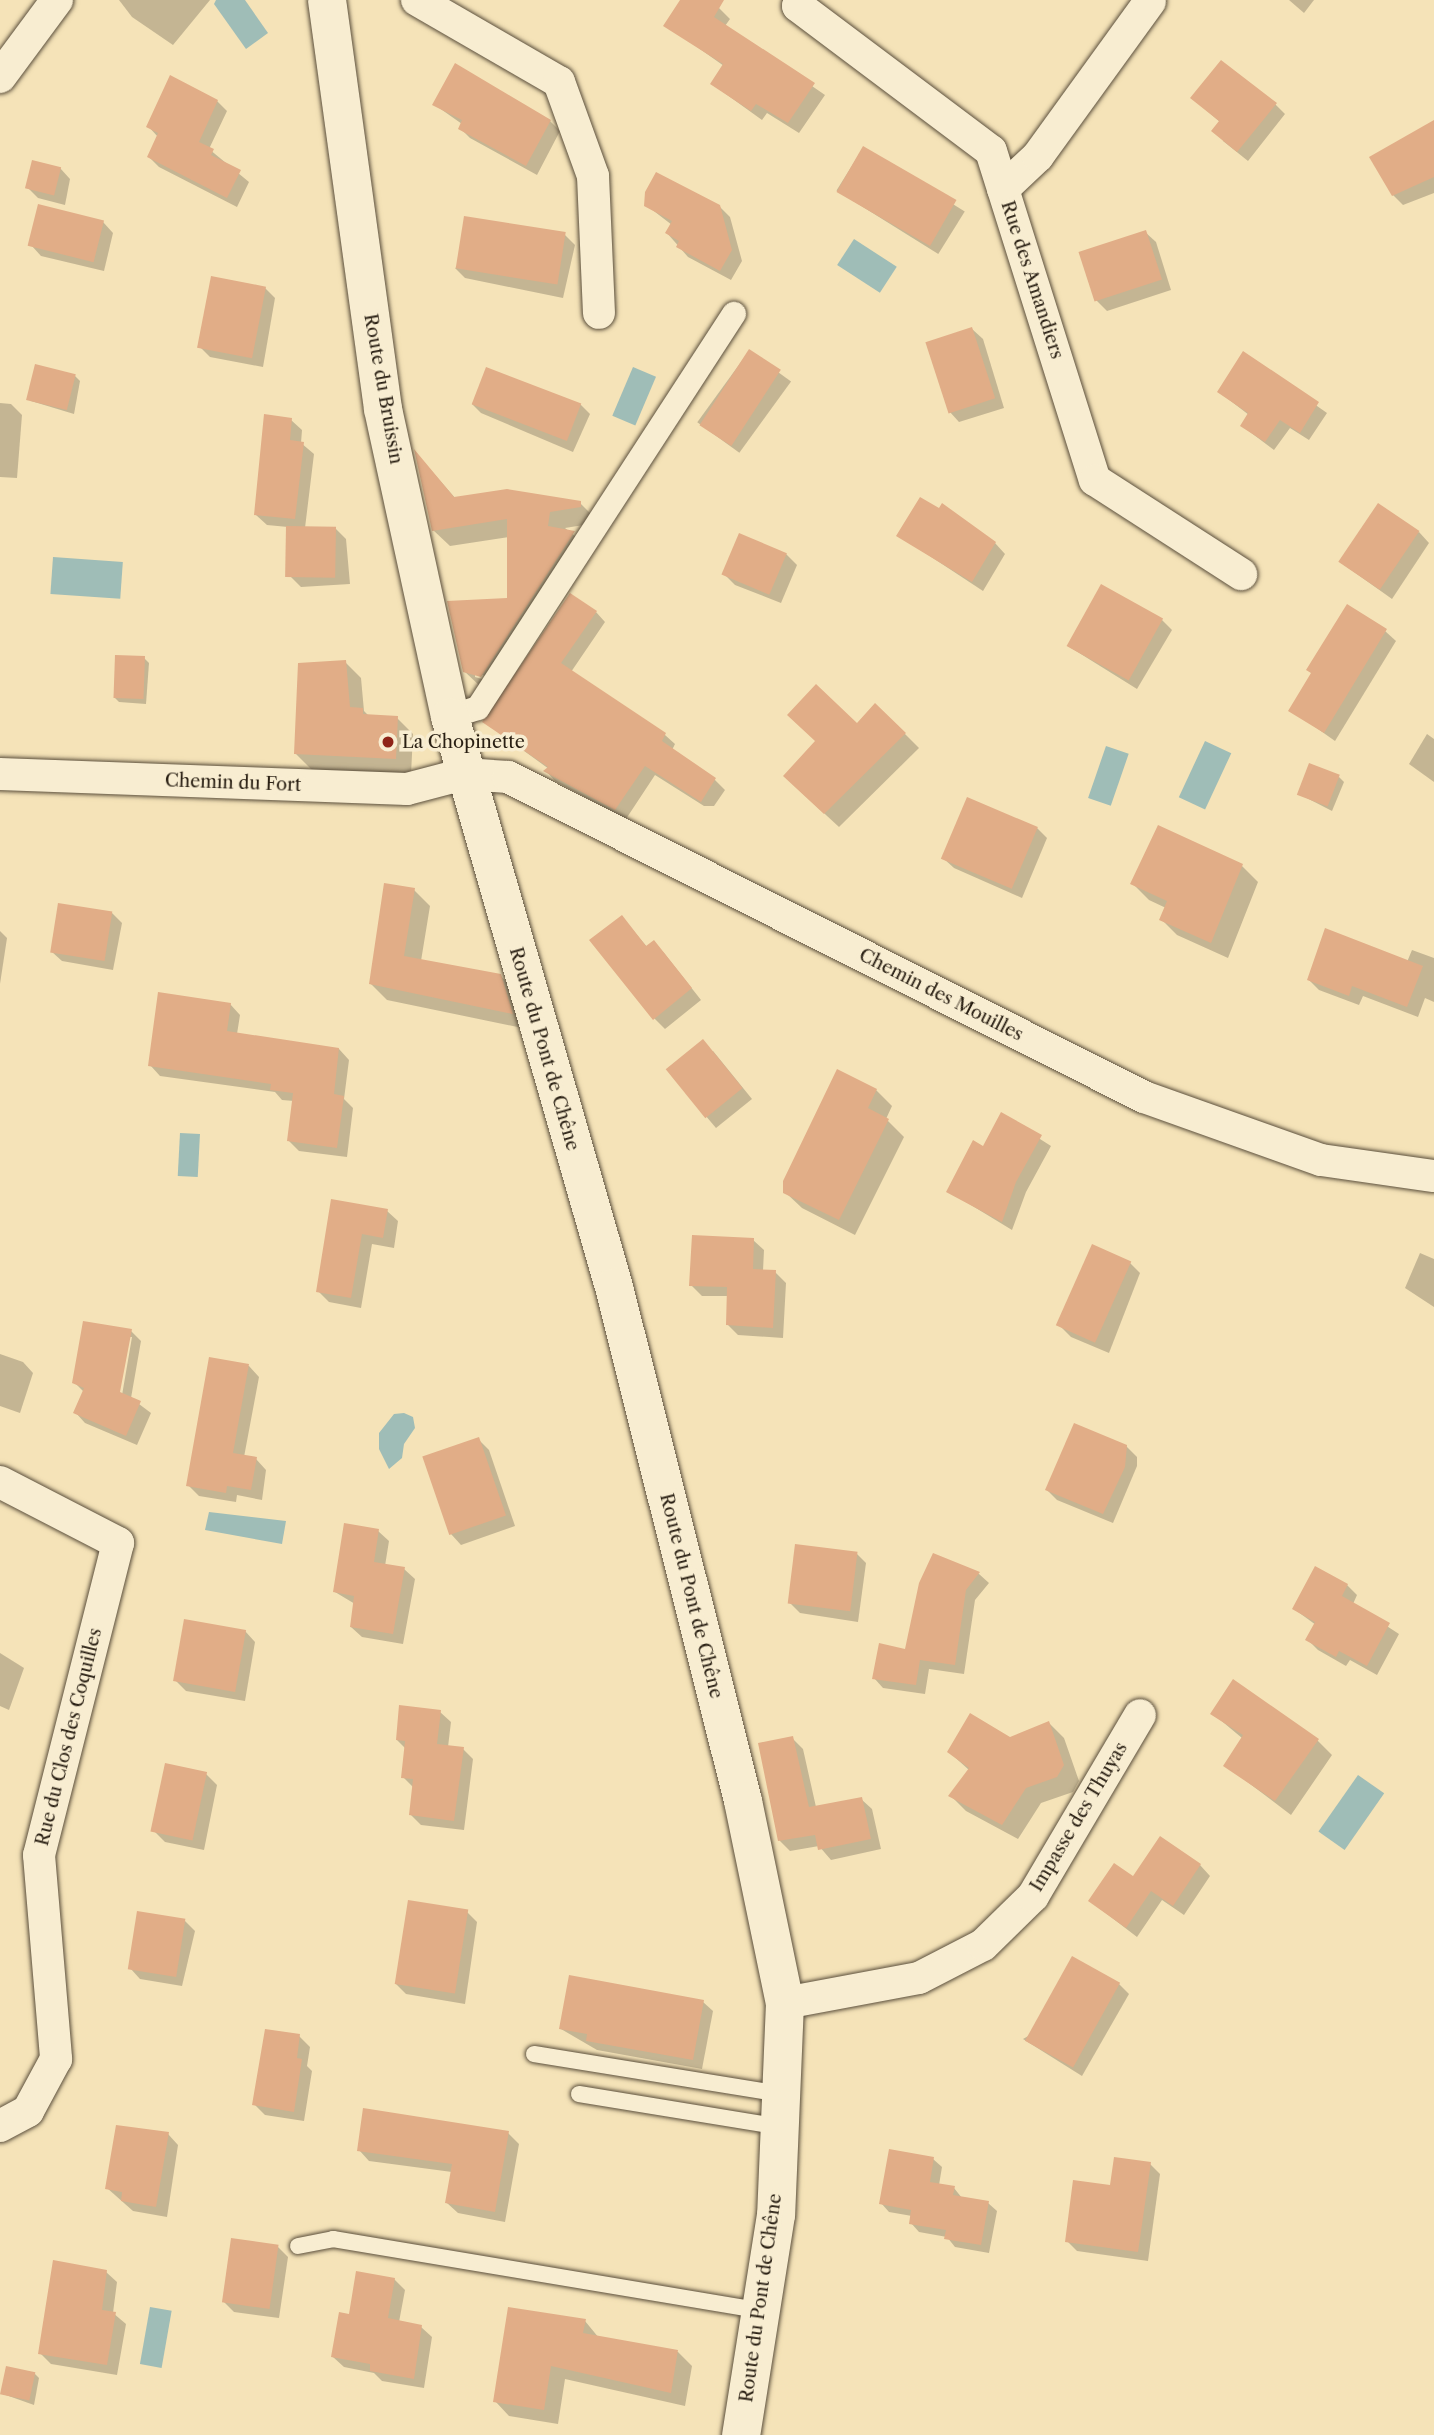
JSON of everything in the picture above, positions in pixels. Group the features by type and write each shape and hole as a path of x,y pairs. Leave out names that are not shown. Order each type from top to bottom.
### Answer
{"street":[{"path":"0,77 57,0"},
{"name":"Route du Bruissin","path":"327,0 383,410 464,774"},
{"path":"417,0 559,82 593,176 599,313"},
{"name":"Rue des Amandiers","path":"800,0 798,6 991,151 1096,480 1241,574"},
{"path":"1003,189 1038,156 1150,1"},
{"path":"450,717 478,708 734,314"},
{"name":"Chemin du Fort","path":"0,774 407,789 464,774"},
{"name":"Chemin des Mouilles","path":"464,774 508,777 1144,1097 1321,1160 1434,1176"},
{"name":"Route du Pont de Chêne","path":"464,774 614,1287 743,1801 785,2003 776,2214 741,2435"},
{"name":"Rue du Clos des Coquilles","path":"0,1482 118,1543 39,1855 56,2059 28,2111 0,2126"},
{"name":"Impasse des Thuyas","path":"785,2003 919,1978 983,1945 1033,1896 1140,1715"}],"lane":[{"path":"534,2054 781,2110"},
{"path":"579,2094 781,2110"},
{"path":"298,2246 333,2239 761,2311"}],"water":[{"path":"216,0 245,0 268,33 246,49 214,4"},
{"path":"854,239 897,267 880,293 837,265"},
{"path":"633,367 656,377 635,426 612,416"},
{"path":"53,557 123,562 120,599 50,594"},
{"path":"1205,741 1231,753 1205,809 1179,797"},
{"path":"1106,746 1129,754 1111,806 1088,798"},
{"path":"180,1133 200,1134 198,1177 178,1176"},
{"path":"404,1413 413,1417 415,1428 404,1444 402,1458 389,1469 379,1449 379,1433 394,1414"},
{"path":"209,1512 286,1521 282,1544 205,1530"},
{"path":"1358,1775 1384,1793 1345,1850 1318,1832"},
{"path":"150,2307 172,2311 162,2368 140,2364"}],"building":[{"path":"680,0 724,0 714,17 815,83 788,123 756,104 751,111 710,84 723,64 663,26"},
{"path":"1221,60 1277,103 1237,152 1211,131 1219,121 1190,98"},
{"path":"455,63 551,120 526,166 458,129 462,120 432,105"},
{"path":"170,75 218,100 199,142 214,149 211,155 241,170 227,198 147,157 158,133 146,127"},
{"path":"1434,120 1434,177 1392,196 1369,157"},
{"path":"863,146 957,200 930,246 836,192"},
{"path":"32,160 61,167 54,195 25,188"},
{"path":"656,172 720,205 732,250 720,271 676,247 679,241 665,233 672,221 644,206 645,192"},
{"path":"38,204 104,220 94,262 28,246"},
{"path":"464,216 566,232 557,284 456,268"},
{"path":"1146,230 1162,279 1095,301 1078,252"},
{"path":"211,276 266,287 252,358 197,348"},
{"path":"972,327 995,398 949,413 925,342"},
{"path":"749,349 781,370 731,446 699,425"},
{"path":"1243,351 1319,402 1300,433 1280,420 1265,442 1240,426 1248,413 1217,392"},
{"path":"35,364 76,374 67,410 26,400"},
{"path":"486,367 581,404 567,441 472,404"},
{"path":"264,414 292,418 290,440 304,442 295,519 254,515"},
{"path":"414,449 454,497 507,489 581,501 581,507 550,512 548,526 575,531 481,677 463,672 447,601 507,598 507,519 432,531"},
{"path":"920,497 939,508 942,503 996,542 972,582 896,536"},
{"path":"1378,503 1419,531 1380,590 1338,562"},
{"path":"286,526 336,527 335,578 285,577"},
{"path":"739,533 787,553 769,595 721,574"},
{"path":"1101,584 1163,618 1129,681 1067,646"},
{"path":"570,593 597,611 561,663 666,733 662,741 716,778 701,802 645,766 615,810 543,771 548,767 482,722"},
{"path":"1347,604 1387,629 1324,733 1288,711 1311,673 1306,670"},
{"path":"115,655 145,656 143,699 113,698"},
{"path":"346,660 350,707 363,708 363,714 398,716 396,759 294,754 298,663"},
{"path":"816,684 857,723 875,703 906,733 824,814 783,776 815,741 787,715"},
{"path":"1309,763 1340,775 1328,807 1297,795"},
{"path":"967,797 1038,827 1012,889 941,859"},
{"path":"1158,825 1243,864 1211,943 1159,920 1167,901 1130,884"},
{"path":"384,883 415,888 404,956 501,974 513,1014 369,984"},
{"path":"58,903 112,912 105,961 50,952"},
{"path":"622,915 646,946 654,940 692,988 653,1020 589,940"},
{"path":"1325,928 1423,966 1407,1007 1352,986 1349,996 1307,980"},
{"path":"158,992 231,1003 227,1031 339,1048 334,1094 344,1096 337,1148 287,1141 293,1093 270,1090 271,1084 148,1066"},
{"path":"703,1039 743,1088 705,1118 666,1069"},
{"path":"837,1069 877,1089 868,1108 889,1119 839,1220 783,1193 783,1181"},
{"path":"1001,1112 1042,1135 1016,1182 1002,1222 946,1192 973,1140 983,1146"},
{"path":"331,1199 388,1209 383,1238 362,1234 351,1298 316,1292"},
{"path":"692,1235 754,1238 753,1269 776,1270 773,1328 726,1325 727,1287 689,1286"},
{"path":"1092,1244 1131,1261 1095,1343 1056,1325"},
{"path":"83,1321 132,1329 120,1392 141,1401 126,1436 73,1413 84,1388 72,1383"},
{"path":"209,1357 249,1364 233,1453 257,1457 251,1490 227,1486 226,1493 186,1486"},
{"path":"1074,1423 1127,1445 1125,1467 1103,1514 1045,1490"},
{"path":"479,1437 506,1515 449,1535 422,1457"},
{"path":"344,1523 379,1529 374,1562 405,1567 393,1634 350,1627 354,1596 333,1592"},
{"path":"795,1544 858,1552 850,1611 788,1604"},
{"path":"933,1553 980,1572 966,1590 955,1665 920,1660 916,1685 872,1679 879,1643 905,1649 919,1583"},
{"path":"1315,1566 1348,1584 1342,1596 1390,1623 1367,1666 1339,1651 1336,1657 1305,1640 1315,1622 1292,1609"},
{"path":"184,1619 246,1630 235,1692 173,1681"},
{"path":"1233,1679 1319,1739 1275,1801 1223,1766 1243,1735 1210,1714"},
{"path":"399,1705 441,1710 437,1744 464,1747 454,1821 409,1815 413,1779 401,1778 405,1741 396,1740"},
{"path":"970,1713 1010,1737 1049,1721 1064,1765 1057,1777 1026,1788 1002,1825 948,1796 969,1768 947,1752"},
{"path":"793,1736 809,1807 862,1797 871,1839 818,1850 815,1835 778,1841 758,1743"},
{"path":"165,1763 207,1772 193,1840 150,1831"},
{"path":"1160,1836 1201,1864 1173,1906 1151,1891 1126,1928 1088,1901 1114,1863 1133,1876"},
{"path":"408,1900 468,1910 455,1993 395,1984"},
{"path":"137,1911 185,1919 176,1977 128,1969"},
{"path":"1072,1956 1120,1983 1073,2068 1025,2041"},
{"path":"569,1975 704,2000 693,2060 586,2041 587,2034 559,2029"},
{"path":"265,2029 300,2034 297,2058 302,2059 294,2112 252,2105"},
{"path":"363,2108 509,2131 495,2212 445,2203 452,2164 357,2151"},
{"path":"116,2125 169,2132 156,2207 121,2201 122,2192 105,2189"},
{"path":"889,2149 934,2157 930,2182 955,2186 953,2195 989,2201 981,2245 944,2239 946,2230 909,2224 911,2210 879,2204"},
{"path":"1114,2157 1151,2162 1138,2252 1065,2242 1073,2180 1110,2185"},
{"path":"231,2238 279,2245 269,2309 222,2302"},
{"path":"53,2260 107,2270 102,2310 116,2312 107,2365 38,2354"},
{"path":"356,2271 395,2278 388,2318 422,2325 414,2379 370,2371 370,2364 331,2357 339,2312 349,2314"},
{"path":"508,2307 586,2319 583,2333 678,2350 671,2393 551,2366 544,2410 493,2402"},
{"path":"6,2366 35,2372 29,2401 0,2394"}],"place":[{"name":"La Chopinette","path":"388,742"}]}
